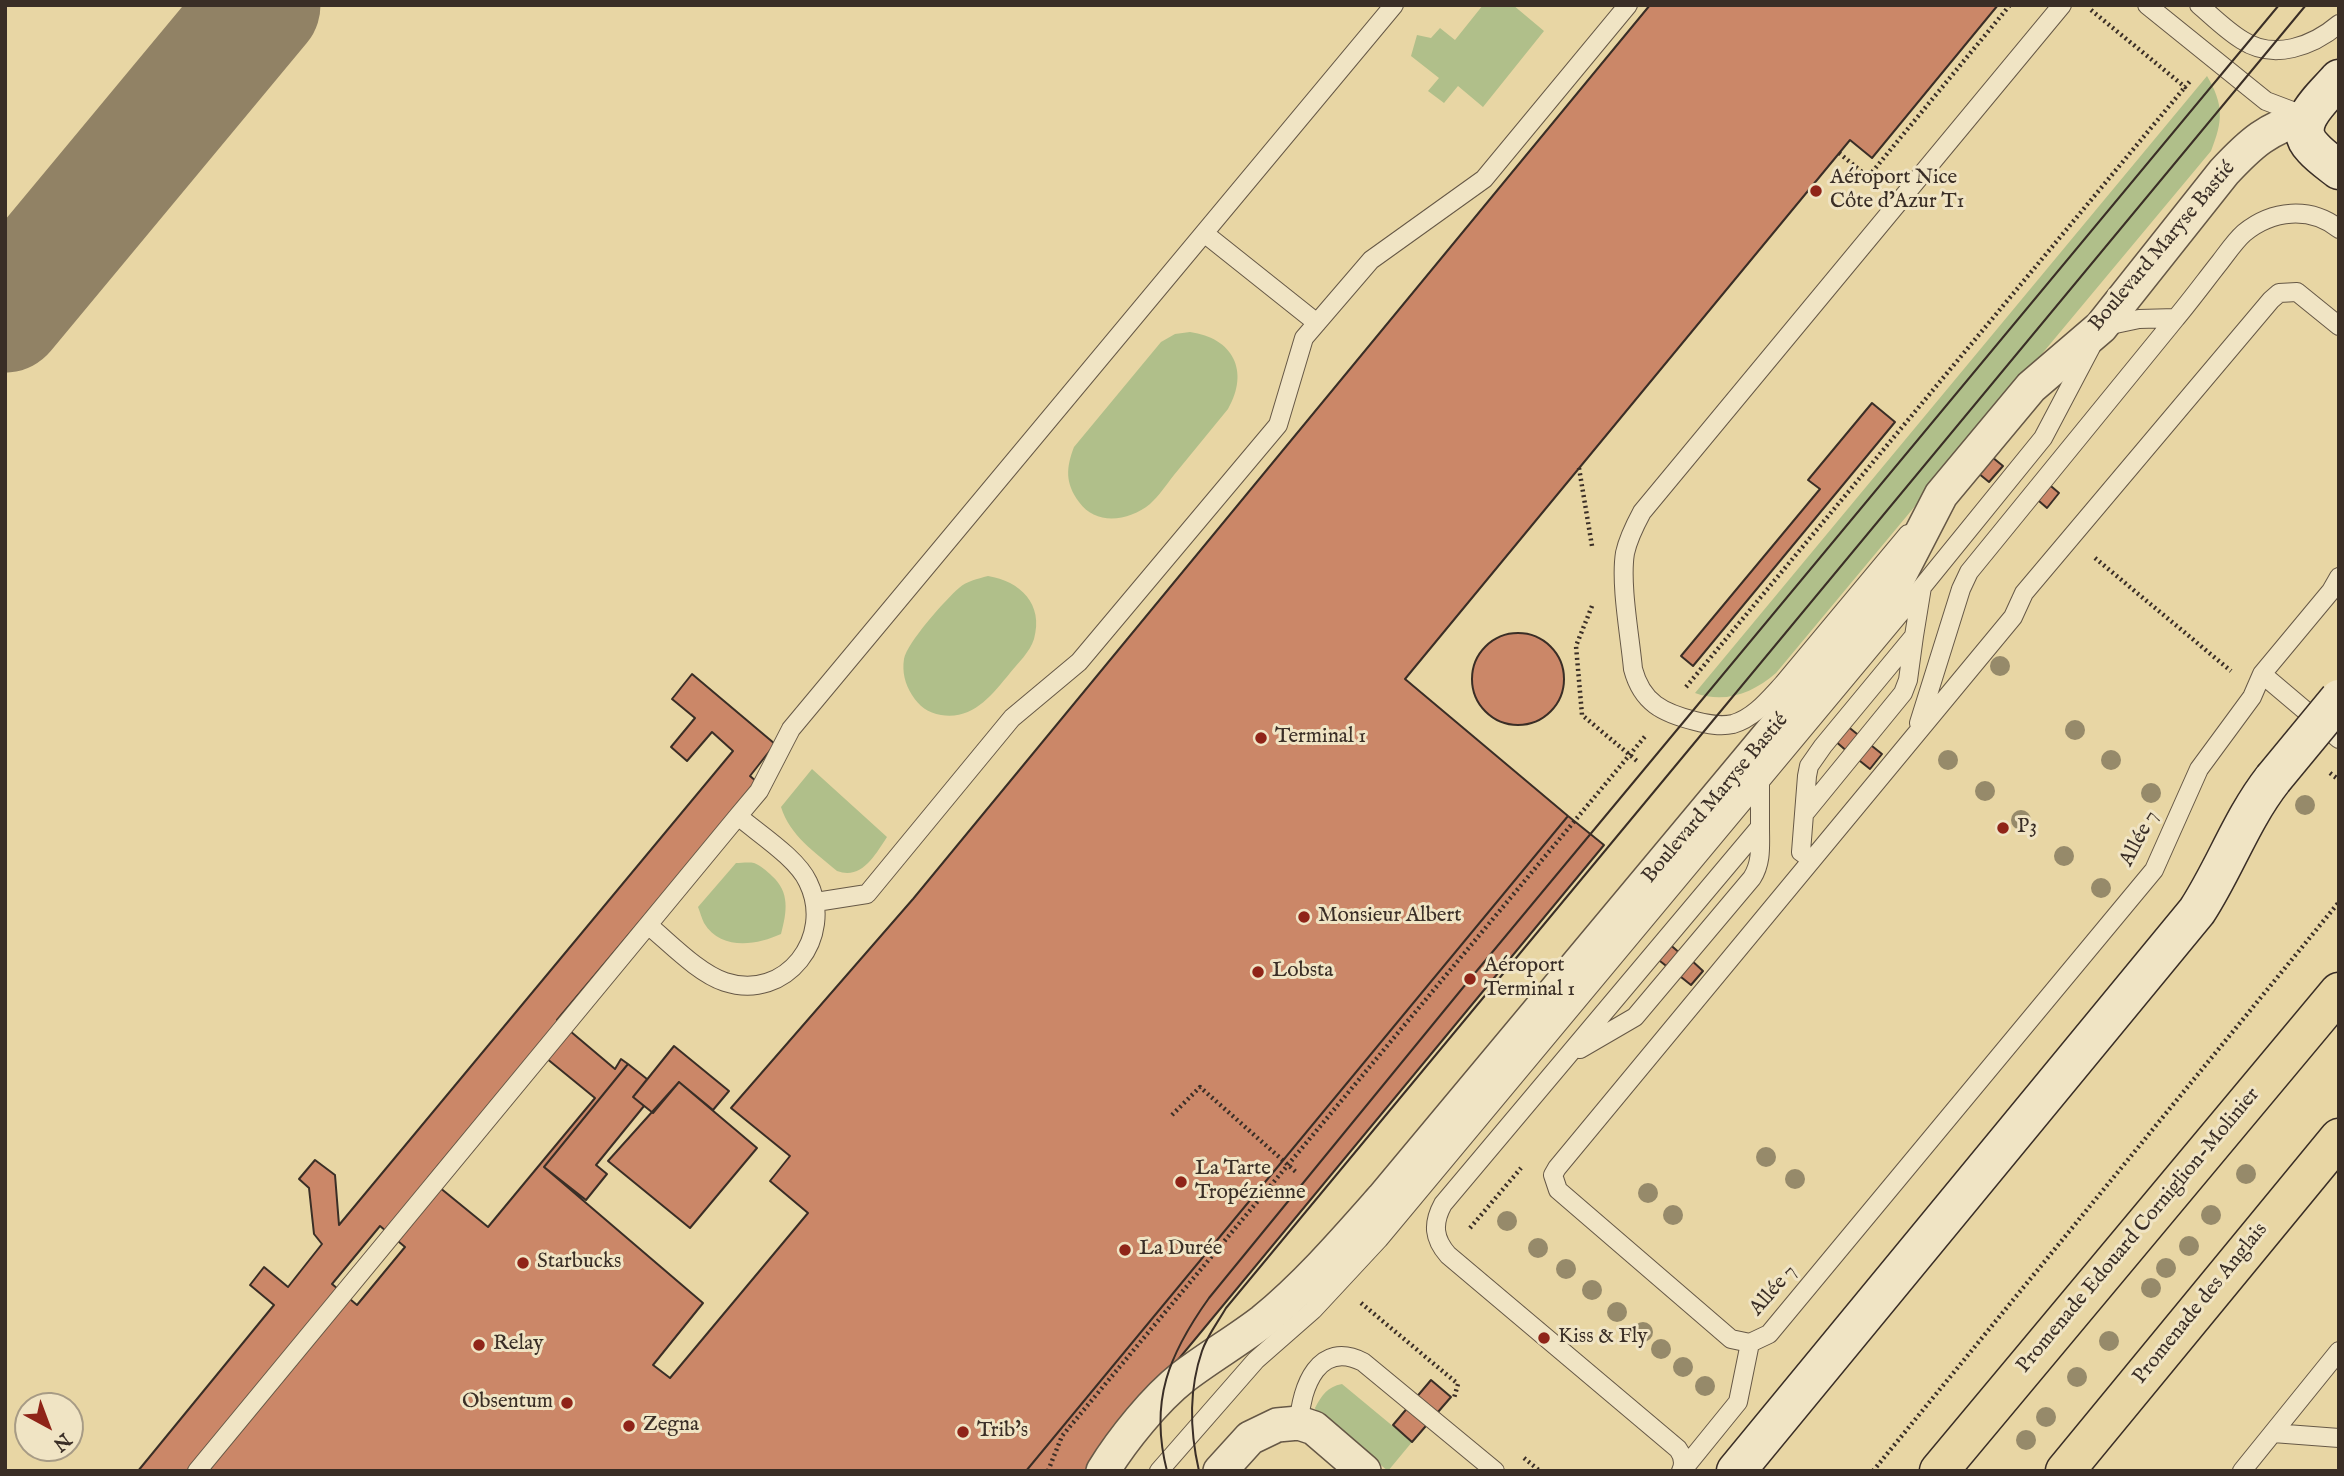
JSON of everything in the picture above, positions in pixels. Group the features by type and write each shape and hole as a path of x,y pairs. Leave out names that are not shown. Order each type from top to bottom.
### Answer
{"main road":[{"name":"Promenade Edouard Corniglion-Molinier","path":"1939,1471 2339,992"},
{"name":"Promenade des Anglais","path":"2065,1471 2339,1138"}],"street":[{"path":"2339,79 2323,117 2304,136 2311,147 2339,170"},
{"name":"Boulevard Maryse Bastié","path":"1103,1471 1115,1452 1171,1388 1295,1294 1383,1198 1895,584 1941,495 2031,387 2101,327 2238,157 2265,133 2282,124 2323,117"},
{"path":"1736,1471 2197,911 2211,889 2244,821 2273,779 2339,699"},
{"path":"1220,1471 1250,1438 1264,1429 1298,1423 1314,1428 1364,1471"}],"lane":[{"path":"197,1471 759,791 791,729 1394,5"},
{"path":"816,902 867,894 1012,718 1079,662 1278,425 1304,338 1371,260 1483,179 1628,5"},
{"path":"1941,495 1783,684 1749,717 1732,724 1709,725 1665,712 1644,694 1637,684 1633,669 1624,574 1625,552 1642,512 2062,5"},
{"path":"2147,5 2266,101 2323,117"},
{"path":"2199,5 2242,40 2270,48 2287,50 2302,47 2339,24"},
{"path":"1916,733 1961,589 1969,572 2241,235 2271,217 2306,213 2339,229"},
{"path":"1204,233 1317,323"},
{"name":"Allée 7","path":"2339,326 2297,292 2279,293 2271,300 2024,593 2013,617 1570,1152 1553,1175 1558,1190 1731,1339 1750,1343 1769,1334 2154,870 2199,769 2252,697 2262,674 2331,591 2339,577"},
{"path":"1159,1471 1256,1360 1313,1310 1379,1239 1922,587 2043,438 2101,327 2139,318 2176,318"},
{"path":"1805,813 1903,693 1908,680 1922,587"},
{"path":"1812,860 1801,852 1807,776 1815,756 1914,636"},
{"path":"2262,674 2339,739"},
{"path":"1567,1057 1635,1017 1752,878 1758,868 1760,856 1760,783"},
{"path":"648,925 704,971 726,982 749,986 773,980 793,968 808,949 816,927 816,902 807,880 792,862 738,816"},
{"path":"1682,1471 1682,1455 1678,1449 1448,1255 1435,1235 1437,1214 1760,827"},
{"path":"1682,1471 1738,1402 1750,1343"},
{"path":"2242,1471 2339,1352"},
{"path":"1298,1423 1300,1402 1306,1383 1314,1371 1327,1359 1350,1355 1363,1362 1495,1471"},
{"path":"2273,1433 2339,1438"}],"path":[{"path":"1839,153 1868,177 2010,5"},
{"path":"1048,1471 1062,1436 1139,1339 2185,88"},
{"path":"1579,468 1592,547"},
{"path":"2087,551 2232,671"},
{"path":"1594,601 1576,646 1582,715 1637,761"},
{"path":"1873,1471 2339,902"},
{"path":"1172,1115 1200,1087 1296,1172"},
{"path":"1468,1230 1522,1166"},
{"path":"1357,1301 1458,1384 1454,1399"},
{"path":"1521,1455 1540,1471"}],"green space":[{"path":"1483,5 1513,5 1544,31 1483,107 1458,86 1444,103 1428,91 1439,78 1411,56 1417,35 1431,38 1440,28 1455,40"},
{"path":"2207,76 2213,86 2220,113 2218,131 2211,151 1776,673 1758,686 1738,695 1717,697 1695,693"},
{"path":"1190,332 1217,341 1233,358 1237,382 1228,409 1150,504 1123,517 1103,518 1094,515 1079,502 1069,482 1069,462 1074,447 1161,342 1175,334"},
{"path":"988,576 1010,583 1027,596 1036,615 1032,644 1003,682 972,710 952,716 932,713 912,695 903,669 904,659 927,622 959,588"},
{"path":"812,769 887,837 861,869 846,873 837,871 804,843 785,817 781,807"},
{"path":"736,863 756,864 778,882 786,903 781,934 751,943 730,942 711,932 704,923 698,907"},
{"path":"1342,1384 1412,1442 1388,1471 1317,1413 1315,1408 1323,1395 1332,1387"}],"building":[{"name":"Terminal 1","path":"1650,5 1998,5 1872,158 1850,140 1405,679 1568,816 1026,1471 138,1471 274,1305 250,1285 264,1267 288,1287 322,1244 314,1234 309,1188 299,1179 315,1160 335,1175 339,1225 733,751 712,732 687,761 671,747 695,718 672,699 692,674 775,744 750,776 757,782 557,1020 615,1069 621,1059 628,1064 544,1167 703,1303 653,1365 670,1378 808,1213 770,1181 790,1156 731,1108 913,899","holes":["535,1049 595,1098 488,1227 428,1178","380,1226 405,1247 357,1305 332,1284"]},
{"path":"1872,403 1895,422 1693,666 1681,656 1820,489 1808,480"},
{"path":"1992,457 2003,466 1989,482 1978,473"},
{"path":"2045,481 2059,493 2047,508 2032,495"},
{"path":"1518,633 1536,636 1551,646 1561,661 1564,679 1561,697 1551,712 1536,722 1518,725 1500,722 1485,712 1475,697 1472,679 1475,661 1485,646 1500,636"},
{"path":"1846,725 1862,738 1849,753 1834,740"},
{"path":"1867,742 1882,754 1870,769 1855,757"},
{"path":"1568,816 1604,845 1086,1471 1026,1471"},
{"path":"1667,942 1682,955 1670,969 1655,957"},
{"path":"1689,958 1703,971 1691,985 1676,973"},
{"path":"674,1046 729,1091 713,1110 679,1082 653,1113 633,1097"},
{"path":"628,1064 647,1079 633,1097 644,1106 596,1165 607,1174 586,1200 544,1167"},
{"path":"679,1082 757,1148 690,1228 608,1161"},
{"path":"1431,1380 1451,1397 1412,1442 1393,1425"}],"taxiway":[{"path":"5,313 261,5"}],"tram line":[{"path":"1167,1471 1160,1422 1166,1379 1183,1339 1209,1298 1470,979 2279,5"},
{"path":"1199,1471 1193,1426 1195,1380 1204,1345 1226,1308 2306,5"}],"place":[{"name":"Aéroport Nice Côte d’Azur T1","path":"1816,191"},
{"name":"Terminal 1","path":"1261,738"},
{"name":"P3","path":"2003,828"},
{"name":"Monsieur Albert","path":"1304,917"},
{"name":"Lobsta","path":"1258,972"},
{"name":"Aéroport Terminal 1","path":"1470,979"},
{"name":"La Tarte Tropézienne","path":"1181,1182"},
{"name":"La Durée","path":"1125,1250"},
{"name":"Starbucks","path":"523,1263"},
{"name":"Kiss & Fly","path":"1544,1338"},
{"name":"Relay","path":"479,1345"},
{"name":"Obsentum","path":"567,1403"},
{"name":"Zegna","path":"629,1426"},
{"name":"Trib's","path":"963,1432"}]}
